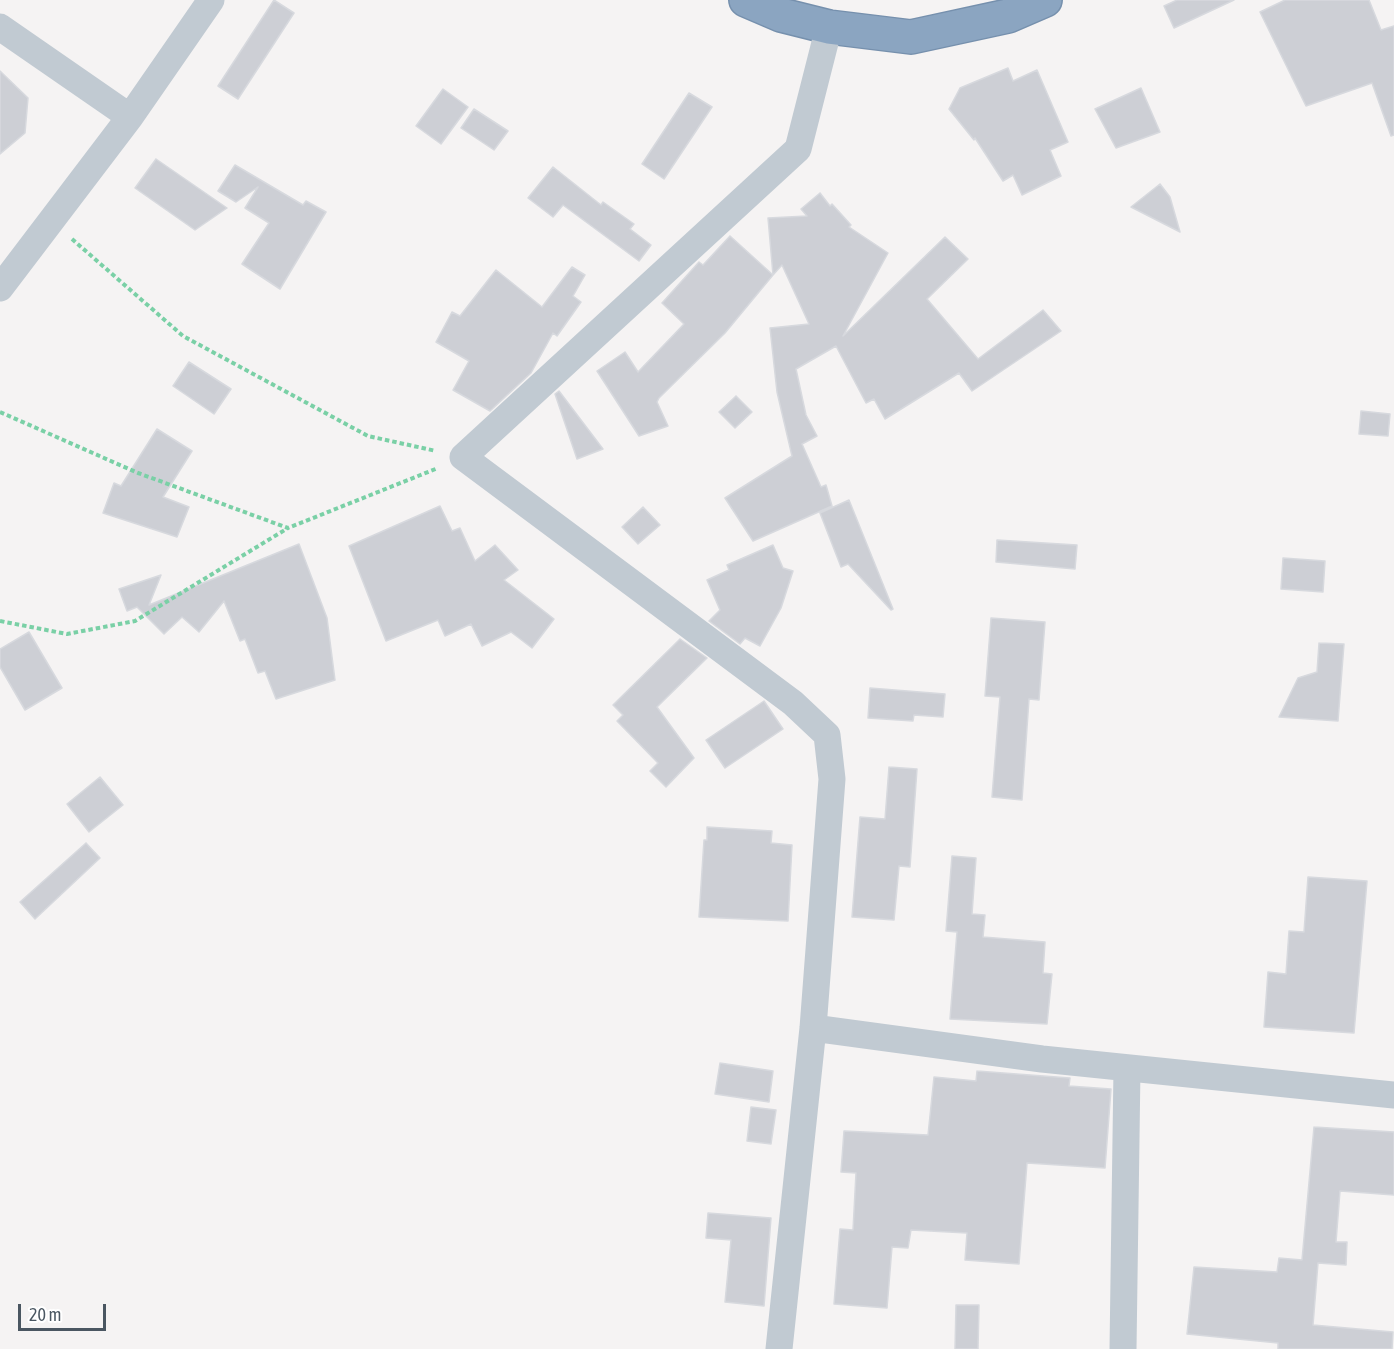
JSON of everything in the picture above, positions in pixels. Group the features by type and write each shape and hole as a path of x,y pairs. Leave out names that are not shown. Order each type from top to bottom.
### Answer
{"highway":[{"path":"746,0 781,15 829,27 910,37 1008,16 1046,0"}],"street":[{"path":"0,288 130,117 211,0"},
{"path":"0,27 130,117"},
{"path":"779,1349 813,1028 832,779 827,735 793,703 463,457 798,149 829,27"},
{"path":"813,1028 1128,1068 1394,1095"},
{"path":"1124,1349 1128,1068"}],"path":[{"path":"52,221 183,336 368,435 463,457"},
{"path":"0,412 138,472 288,528"},
{"path":"0,621 67,634 135,621 288,528 463,457"}],"building":[{"path":"274,0 294,13 238,99 218,86"},
{"path":"1177,0 1234,0 1174,28 1164,6"},
{"path":"1285,0 1369,0 1381,30 1394,26 1394,135 1391,136 1372,83 1306,106 1260,12"},
{"path":"1008,68 1013,81 1037,70 1068,142 1050,150 1061,176 1022,195 1013,175 1003,181 975,138 974,140 949,109 960,88"},
{"path":"0,71 28,98 25,133 0,154"},
{"path":"1141,88 1160,132 1116,148 1095,109"},
{"path":"443,89 468,107 441,144 416,126"},
{"path":"689,93 712,107 664,179 642,164"},
{"path":"474,109 508,131 494,150 461,128"},
{"path":"156,159 227,208 195,230 135,188"},
{"path":"235,165 303,205 306,201 326,212 280,289 242,264 269,223 245,208 258,187 236,202 218,191"},
{"path":"553,167 601,205 603,202 634,224 630,229 651,245 639,261 563,205 553,217 528,198"},
{"path":"1160,184 1170,197 1180,232 1131,207"},
{"path":"820,193 830,206 832,204 851,225 849,227 888,253 843,336 945,237 968,259 927,299 978,359 1043,310 1061,331 972,391 959,373 885,419 874,399 866,403 836,346 796,369 806,415 817,436 802,444 821,487 826,485 832,506 753,541 725,498 792,456 777,392 770,328 809,324 782,265 773,275 768,218 807,216 801,209"},
{"path":"730,236 773,275 725,333 659,398 657,402 668,426 639,436 597,371 625,352 638,372 684,324 662,303 699,262 703,265"},
{"path":"572,267 585,275 573,296 581,302 557,336 553,333 531,373 490,411 453,390 469,361 436,342 452,312 460,316 496,270 542,307"},
{"path":"189,362 231,389 214,414 173,386"},
{"path":"559,391 603,449 577,459 555,394"},
{"path":"736,396 752,412 735,428 719,412"},
{"path":"1361,411 1390,414 1388,436 1359,434"},
{"path":"157,429 192,451 163,497 189,507 177,537 103,513 114,483 121,486"},
{"path":"849,500 893,609 891,610 848,564 841,567 820,513"},
{"path":"440,506 452,531 460,528 475,561 495,545 518,570 504,580 554,619 532,648 511,632 482,646 471,624 445,636 438,620 386,641 349,546"},
{"path":"643,507 660,525 638,544 622,527"},
{"path":"997,540 1077,545 1075,569 996,562"},
{"path":"299,544 327,618 335,680 276,699 265,671 258,673 245,639 240,641 224,601 199,632 182,617 164,634 137,607 127,611 119,589 161,575 149,605"},
{"path":"773,545 783,568 793,571 781,608 760,646 745,638 740,644 709,621 720,610 707,580 729,570 727,565"},
{"path":"1283,558 1325,561 1323,592 1281,589"},
{"path":"991,618 1045,622 1039,700 1029,699 1022,800 992,797 1000,697 985,696"},
{"path":"29,632 62,688 25,710 0,667 0,649"},
{"path":"680,639 707,658 657,707 694,758 666,787 650,771 658,763 617,721 623,715 613,705"},
{"path":"1319,643 1344,644 1338,721 1279,717 1298,678 1317,672"},
{"path":"870,688 945,694 943,717 914,715 913,721 868,718"},
{"path":"764,701 783,729 725,768 706,740"},
{"path":"889,767 917,769 910,867 899,866 894,920 852,917 860,817 885,819"},
{"path":"100,777 123,805 89,832 67,804"},
{"path":"707,827 772,831 771,843 792,845 788,921 699,917 704,840 707,840"},
{"path":"86,843 100,858 35,919 20,902"},
{"path":"952,856 976,858 972,914 985,915 983,937 1045,942 1043,973 1052,974 1047,1024 950,1019 957,932 946,931"},
{"path":"1308,877 1367,881 1354,1033 1264,1027 1268,972 1286,974 1289,931 1304,932"},
{"path":"720,1063 773,1071 769,1102 715,1094"},
{"path":"977,1071 1070,1078 1069,1086 1111,1089 1105,1168 1027,1163 1019,1264 965,1260 967,1233 911,1230 908,1248 892,1247 887,1308 834,1304 840,1229 853,1230 856,1173 841,1172 844,1131 928,1135 934,1077 976,1081"},
{"path":"751,1107 776,1110 771,1144 747,1141"},
{"path":"1314,1127 1394,1132 1394,1195 1340,1191 1336,1242 1347,1242 1346,1265 1318,1263 1313,1325 1393,1332 1392,1349 1278,1349 1278,1343 1187,1334 1194,1267 1277,1272 1279,1258 1302,1260"},
{"path":"708,1213 771,1218 764,1306 725,1302 731,1240 706,1238"},
{"path":"956,1305 979,1305 978,1349 955,1349"}]}
